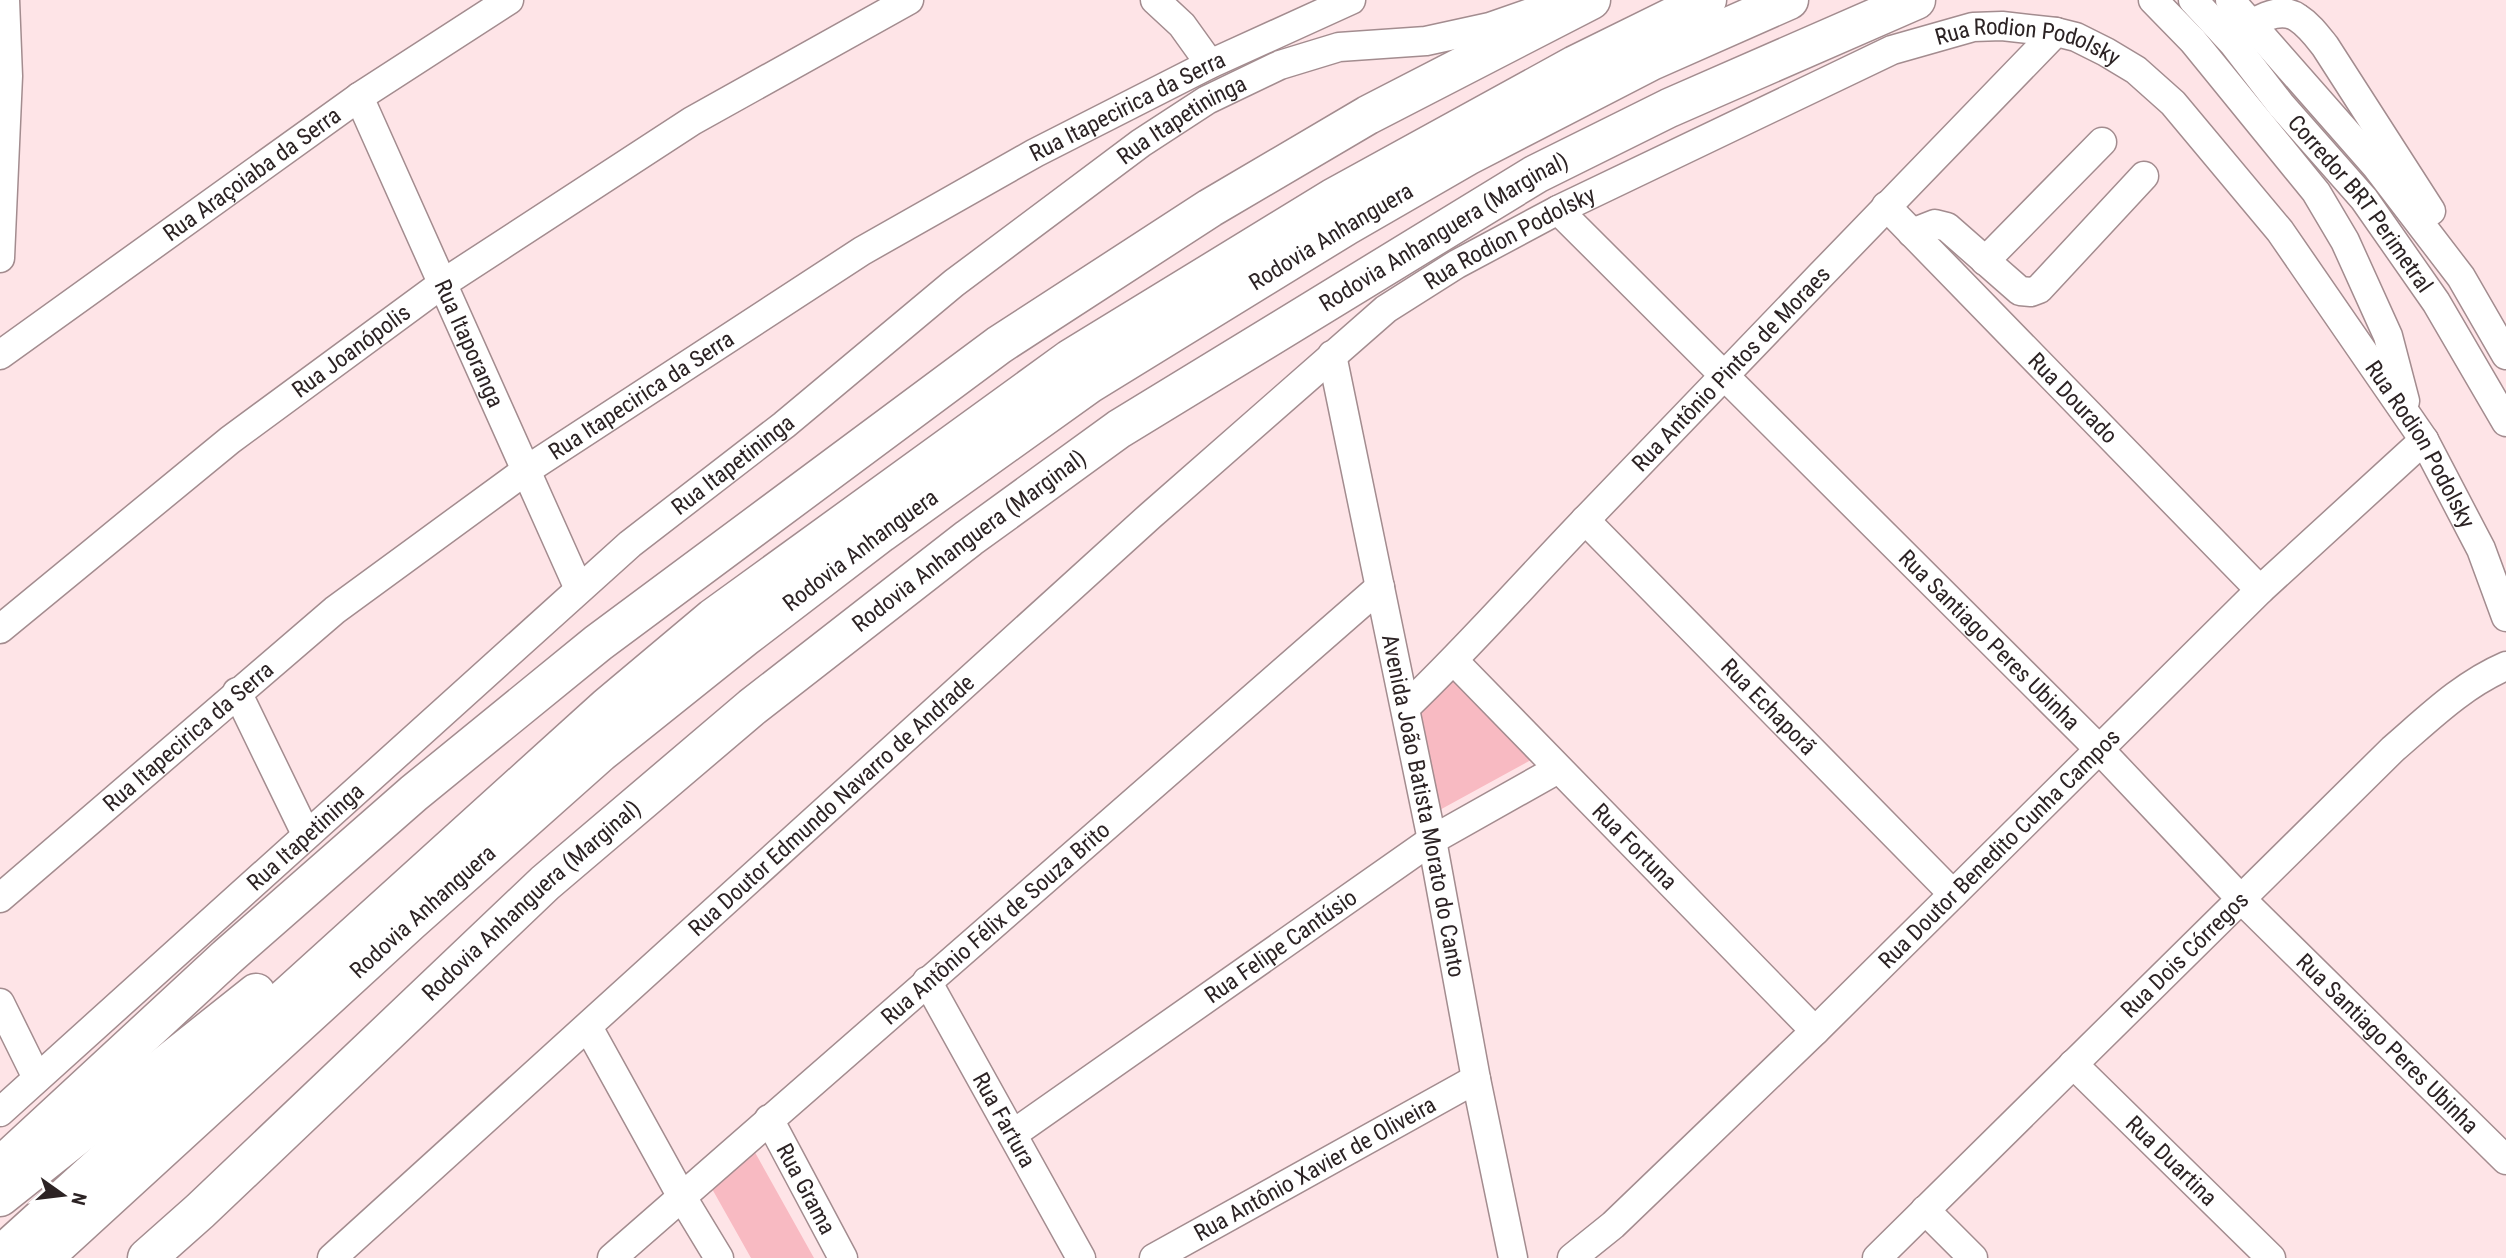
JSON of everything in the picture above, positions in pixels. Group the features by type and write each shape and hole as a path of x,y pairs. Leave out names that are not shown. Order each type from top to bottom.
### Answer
{"highway":[{"path":"0,1167 227,957 414,793 598,643 999,345 1210,208 1368,115 1591,0"},
{"name":"Rodovia Anhanguera","path":"0,1256 607,707 713,618 1070,359 1357,185 1575,65 1707,0"},
{"name":"Rodovia Anhanguera","path":"43,1258 410,922 600,753 745,637 892,525 1089,384 1357,220 1469,155 1651,61 1789,0"},
{"name":"Rodovia Anhanguera (Marginal)","path":"147,1258 200,1211 545,883 752,707 969,538 1108,436 1536,174 1669,108 1916,0"},
{"path":"0,1197 239,1007 607,707"}],"street":[{"path":"0,258 5,0"},
{"name":"Rua Araçoiaba da Serra","path":"0,355 359,97 509,0"},
{"name":"Rua Joanópolis","path":"1,628 230,440 442,284 692,121 909,0"},
{"path":"1155,0 1182,25 1210,64"},
{"name":"Rua Itapecirica da Serra","path":"0,898 335,610 525,471 862,251 1035,153 1210,64 1351,0"},
{"name":"Rua Itapetininga","path":"0,1112 639,536 784,425 954,283 1141,143 1207,100 1280,65 1339,47 1426,41 1490,27 1570,0"},
{"path":"2153,0 2193,41 2316,192 2345,241 2388,336 2417,430"},
{"name":"Corredor BRT Perimetral","path":"2193,0 2364,199 2436,302 2506,422"},
{"path":"2230,0 2376,166 2461,277 2506,355"},
{"path":"2227,86 2226,66 2232,43 2245,28 2276,14 2291,14 2308,26 2325,46 2446,236 2461,277"},
{"name":"Rua Rodion Podolsky","path":"1332,355 1386,309 1457,264 1559,210 1892,50 1973,27 2002,26 2056,32 2076,37 2136,70 2173,103 2280,231 2417,430 2482,549 2506,617"},
{"name":"Rua Antônio Pintos de Moraes","path":"1406,707 1454,661 1585,520 2056,32"},
{"name":"Rua Itaporanga","path":"359,97 579,589"},
{"path":"1985,261 2102,142"},
{"path":"1912,233 1935,224 1943,225 2021,291 2035,291 2144,176"},
{"name":"Rua Dourado","path":"1886,206 2260,590"},
{"name":"Rua Santiago Peres Ubinha","path":"1559,210 2100,750 2241,899 2506,1160"},
{"name":"Avenida João Batista Morato do Canto","path":"1332,355 1406,707 1476,1079 1513,1258"},
{"name":"Rua Doutor Edmundo Navarro de Andrade","path":"332,1258 1150,516 1332,355"},
{"name":"Rua Doutor Benedito Cunha Campos","path":"1572,1258 1614,1225 1815,1031 2100,750 2417,430"},
{"name":"Rua Echaporã","path":"1585,520 1953,894"},
{"name":"Rua Antônio Félix de Souza Brito","path":"612,1258 1380,587"},
{"name":"Rua Fortuna","path":"1454,661 1815,1031"},
{"name":"Rua Dois Córregos","path":"1877,1258 2393,749 2456,695 2482,677 2506,666"},
{"path":"237,692 306,834"},
{"name":"Rua Felipe Cantúsio","path":"1013,1134 1432,840 1558,769"},
{"name":"Rua Fartura","path":"927,981 1081,1258"},
{"path":"0,1003 37,1078"},
{"path":"589,1027 682,1197 719,1258"},
{"name":"Rua Duartina","path":"2073,1064 2271,1258"},
{"name":"Rua Antônio Xavier de Oliveira","path":"1154,1258 1476,1079"},
{"name":"Rua Grama","path":"769,1119 843,1258"},
{"path":"1925,1210 1973,1258"},
{"path":"1600,1258 1614,1225"}],"shaded area":[{"path":"1449,675 1531,760 1436,812 1415,711"},
{"path":"752,1147 814,1258 751,1258 711,1187"}]}
